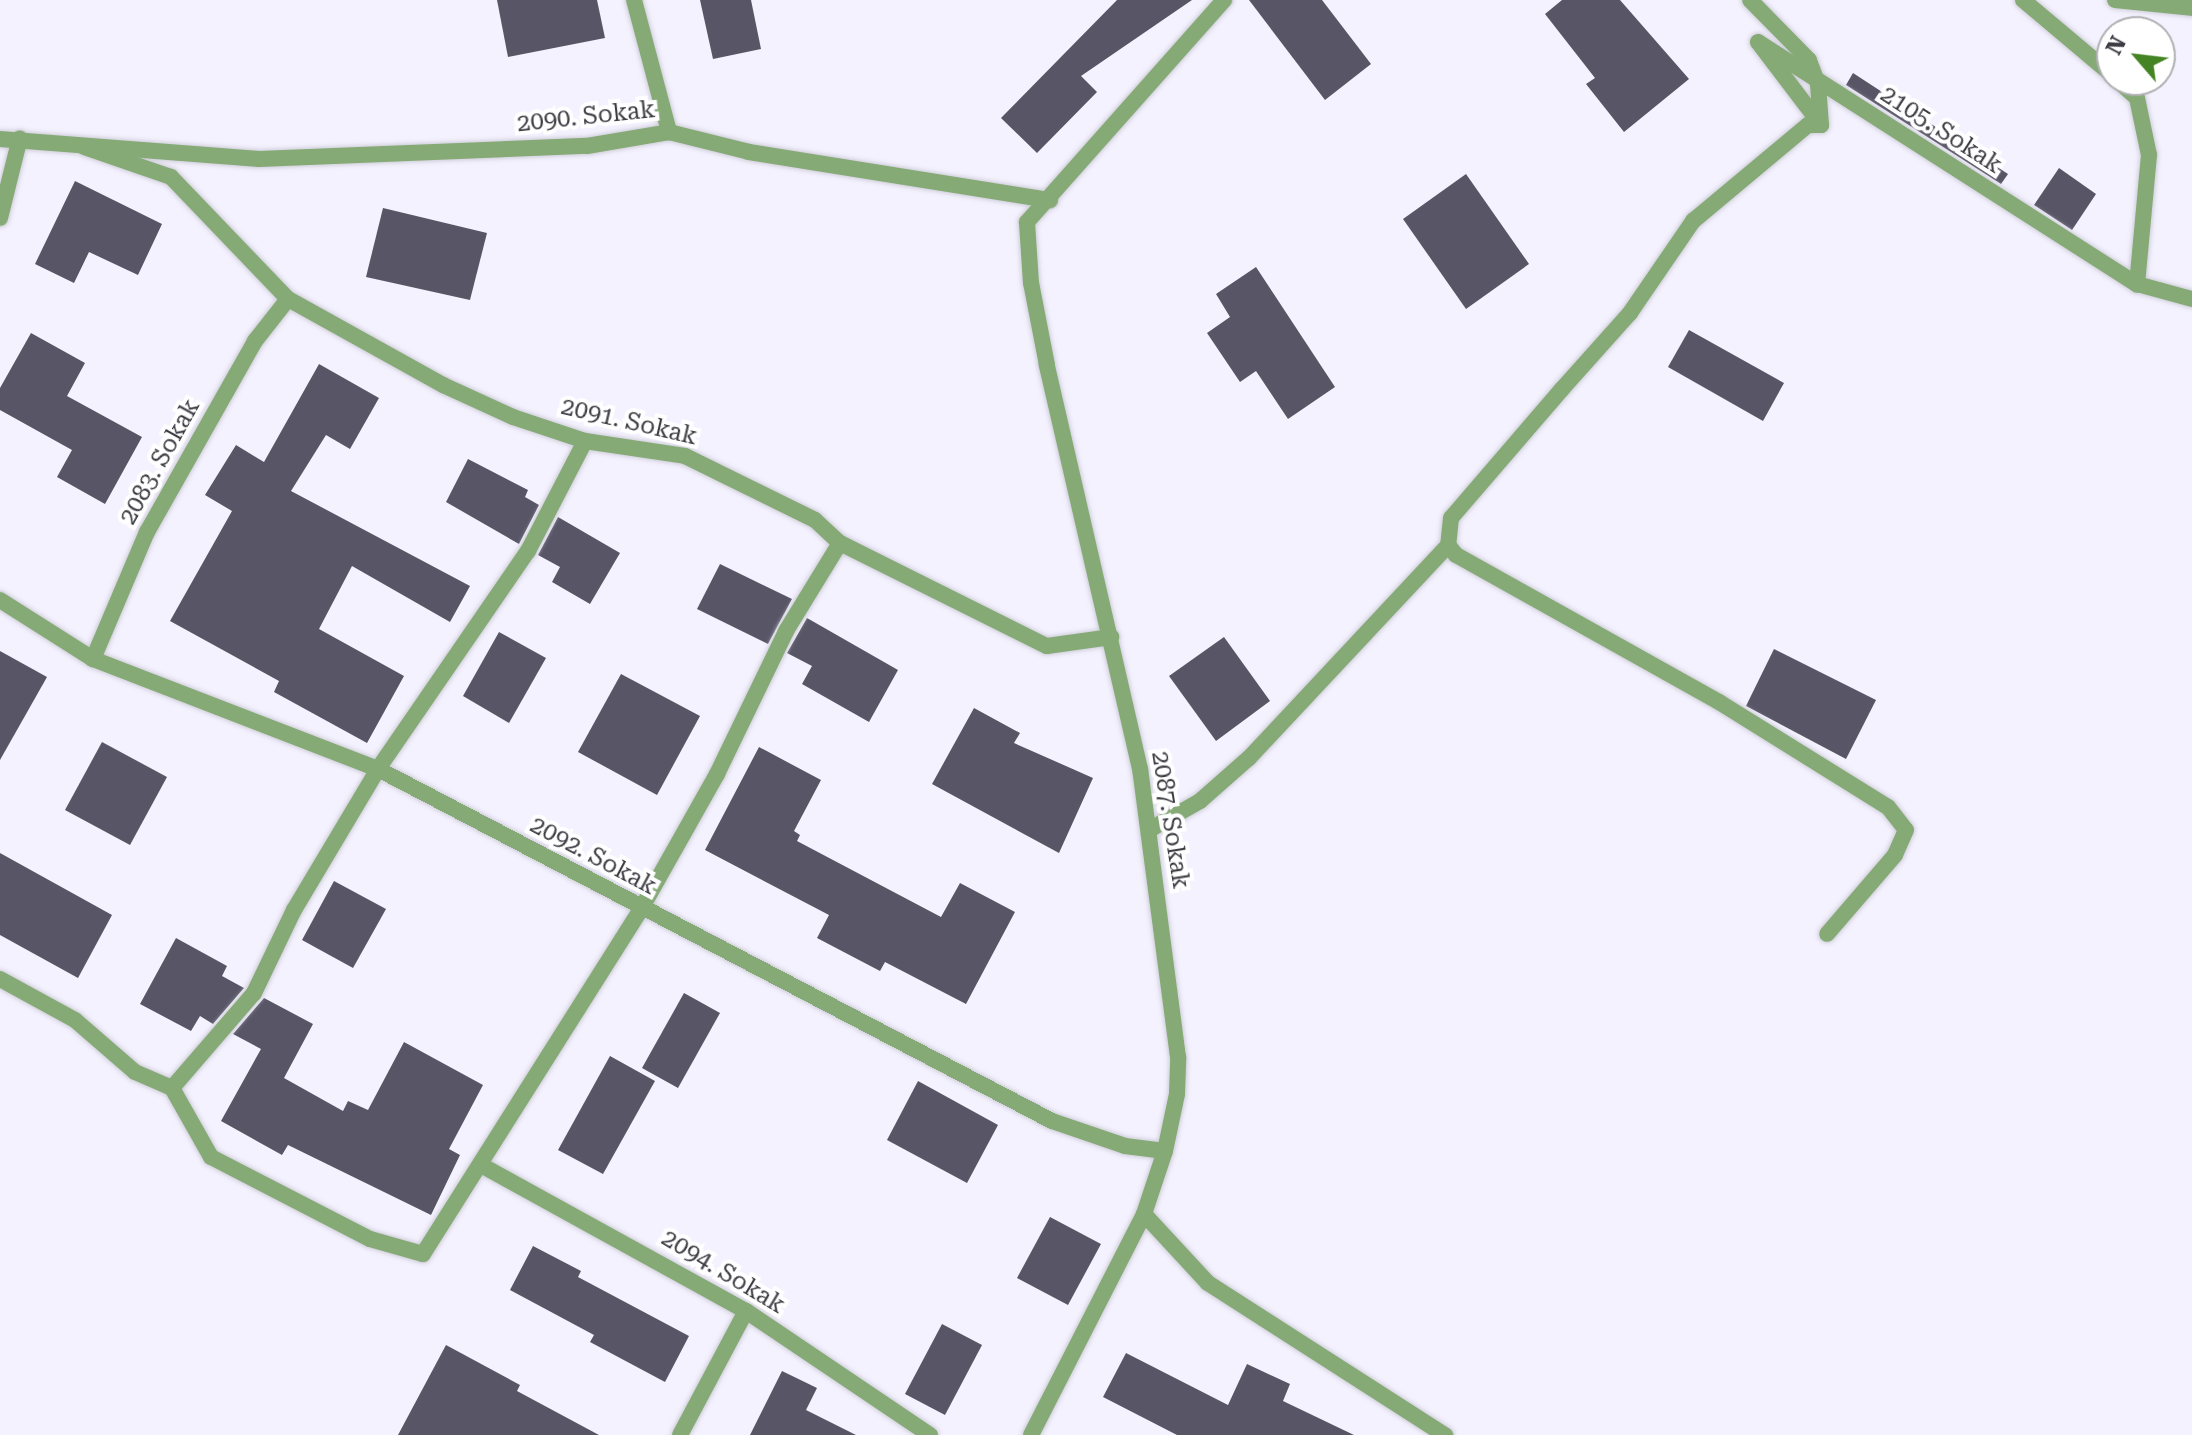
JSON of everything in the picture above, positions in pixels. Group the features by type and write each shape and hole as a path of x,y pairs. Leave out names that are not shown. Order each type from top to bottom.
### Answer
{"street":[{"path":"634,0 669,132"},
{"path":"1050,200 1224,0"},
{"path":"1149,830 1200,801 1249,758 1448,545 1451,518 1630,313 1693,221 1808,125 1821,125 1818,84 1809,60 1750,0"},
{"path":"2023,0 2096,62"},
{"path":"2115,0 2192,8"},
{"name":"2105. Sokak","path":"1821,125 1758,42 2137,284 2192,299"},
{"path":"2135,96 2149,155 2137,284"},
{"name":"2090. Sokak","path":"0,139 20,138 84,147 259,159 587,146 669,132 749,152 1050,200"},
{"path":"0,218 20,138"},
{"name":"2091. Sokak","path":"84,147 171,177 288,299 443,385 513,417 585,441 685,456 815,520 840,543 1047,646 1111,637"},
{"name":"2087. Sokak","path":"1031,1435 1144,1214 1165,1151 1177,1094 1176,1014 1149,830 1111,637 1031,283 1027,222 1050,200"},
{"name":"2083. Sokak","path":"93,659 147,532 255,341 288,299"},
{"path":"172,1088 254,993 294,910 378,769 528,551 585,441"},
{"path":"0,979 75,1020 135,1072 172,1088 211,1157 370,1239 423,1254 483,1166 641,909 717,774 786,631 840,543"},
{"path":"1448,545 1456,555 1719,702 1888,807 1906,830 1895,855 1827,934"},
{"name":"2092. Sokak","path":"0,600 93,659 378,769 1052,1121 1125,1146 1165,1151"},
{"name":"2094. Sokak","path":"483,1166 746,1311 930,1435"},
{"path":"1144,1214 1208,1283 1445,1435"},
{"path":"680,1435 746,1311"}],"building":[{"path":"497,0 597,0 605,38 508,57"},
{"path":"700,0 751,0 761,49 713,59"},
{"path":"1117,0 1192,0 1081,76 1097,92 1037,153 1001,118"},
{"path":"1249,0 1322,0 1371,64 1325,100"},
{"path":"1562,0 1620,0 1689,79 1624,132 1586,84 1595,78 1545,14"},
{"path":"1853,73 2008,174 2001,184 1846,85"},
{"path":"2059,168 2096,194 2072,230 2034,205"},
{"path":"1466,174 1529,264 1466,309 1403,219"},
{"path":"75,181 162,224 138,275 89,252 74,283 35,264"},
{"path":"383,208 487,233 470,300 366,277"},
{"path":"1256,267 1335,387 1288,419 1256,371 1240,382 1207,333 1230,317 1216,294"},
{"path":"1689,330 1784,383 1763,421 1668,367"},
{"path":"31,333 85,363 67,396 142,437 105,504 57,477 72,450 0,410 0,388"},
{"path":"319,364 379,398 350,449 326,435 291,491 470,586 450,622 352,566 319,629 404,676 367,743 274,692 279,681 170,621 232,511 205,495 236,445 264,462"},
{"path":"468,459 528,490 525,497 539,505 519,544 446,502"},
{"path":"558,517 620,553 590,604 552,582 560,567 538,555"},
{"path":"720,564 792,599 768,644 697,609"},
{"path":"807,618 898,670 869,722 802,684 812,666 787,653"},
{"path":"499,632 546,658 509,723 463,696"},
{"path":"1224,637 1270,701 1216,741 1169,676"},
{"path":"1774,649 1876,700 1846,759 1746,706"},
{"path":"0,651 47,677 0,760"},
{"path":"621,674 700,716 657,795 578,752"},
{"path":"974,708 1020,733 1014,743 1093,778 1059,853 932,784"},
{"path":"102,742 167,777 130,845 65,810"},
{"path":"759,747 821,780 794,831 800,835 797,841 941,917 960,883 1015,912 966,1004 885,962 880,971 817,938 829,915 705,850"},
{"path":"0,853 112,915 78,978 0,935"},
{"path":"334,881 386,909 353,968 302,940"},
{"path":"176,938 227,966 222,976 244,988 213,1024 200,1016 191,1031 140,1004"},
{"path":"684,993 720,1013 678,1088 642,1068"},
{"path":"264,998 313,1024 284,1078 343,1111 348,1101 368,1110 404,1042 483,1085 449,1149 460,1155 431,1215 288,1145 282,1155 221,1121 261,1049 233,1034"},
{"path":"610,1056 655,1081 603,1174 558,1150"},
{"path":"918,1081 998,1125 967,1183 887,1140"},
{"path":"1050,1217 1101,1244 1068,1305 1017,1278"},
{"path":"533,1246 581,1271 578,1277 689,1336 665,1382 590,1342 594,1335 510,1290"},
{"path":"942,1324 982,1345 945,1415 905,1394"},
{"path":"446,1345 520,1385 517,1391 599,1435 398,1435"},
{"path":"1126,1353 1228,1405 1247,1364 1290,1384 1283,1401 1354,1435 1177,1435 1103,1397"},
{"path":"782,1371 817,1388 806,1410 856,1435 750,1435"}]}
